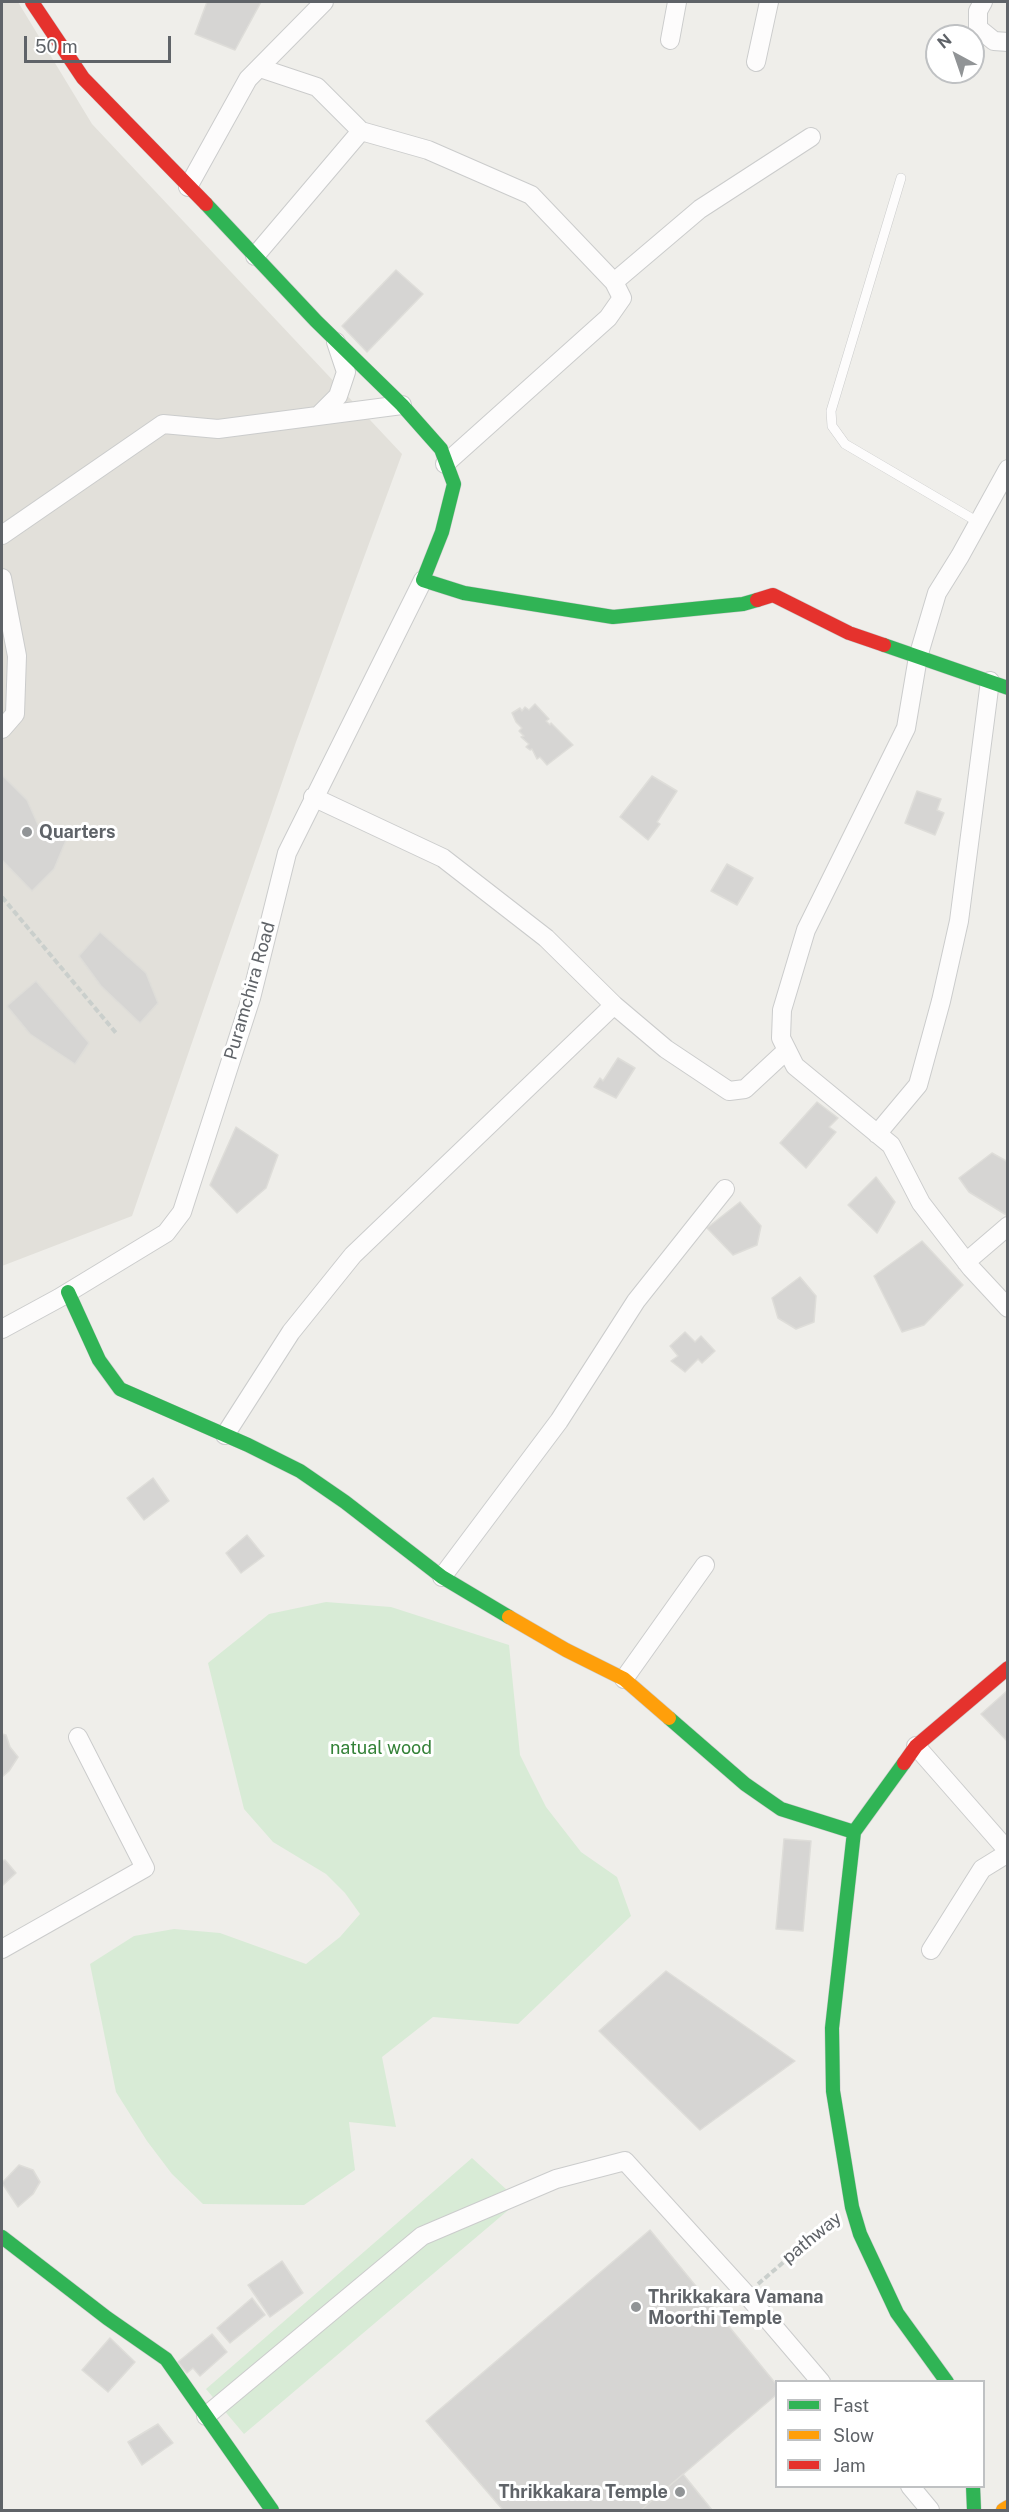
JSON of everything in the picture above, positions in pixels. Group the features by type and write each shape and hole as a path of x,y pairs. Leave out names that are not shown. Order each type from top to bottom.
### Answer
{"street":[{"path":"32,2 83,78 335,339 402,405 441,449 454,484 442,532 423,580 464,593 613,617 743,604 773,595 849,633 1008,688"},
{"path":"188,187 248,79 324,2"},
{"path":"670,40 677,2"},
{"path":"756,62 769,2"},
{"path":"983,2 978,11 978,28 994,41 1008,42"},
{"path":"260,68 316,87 361,131 428,150 531,195 614,282 622,298 608,318 445,464"},
{"path":"255,256 361,131"},
{"path":"614,282 700,209 811,137"},
{"path":"318,416 338,396 346,372 335,339"},
{"path":"2,535 163,424 218,429 402,405"},
{"path":"1008,469 937,593 918,657 906,728 806,930 782,1010 781,1038 795,1066 891,1145 921,1203 966,1262 1008,1308"},
{"path":"2,578 17,656 15,714 2,729"},
{"name":"Puramchira Road","path":"2,1329 166,1233 182,1212 251,998 287,853 423,580"},
{"path":"877,1134 918,1085 941,1001 959,921 990,681"},
{"path":"313,797 443,858 546,938 614,1005 666,1049 729,1090 745,1089 787,1050"},
{"path":"225,1435 291,1332 353,1255 614,1005"},
{"path":"442,1577 559,1421 636,1301 725,1189"},
{"path":"966,1262 1008,1226"},
{"path":"68,1292 99,1360 120,1389 300,1471 362,1514 442,1577 566,1650 624,1678 745,1784 781,1809 854,1832"},
{"path":"624,1678 705,1565"},
{"path":"946,2380 897,2313 860,2234 852,2207 839,2134 831,2048 854,1832 916,1746 1008,1668"},
{"path":"2,1949 145,1868 78,1737"},
{"path":"916,1746 1008,1852 982,1869 931,1950"},
{"path":"206,2416 422,2236 556,2179 625,2161 746,2294 819,2380"},
{"path":"2,2237 106,2318 166,2360 272,2511"},
{"path":"911,2488 930,2511"},
{"path":"973,2488 974,2511"},
{"path":"1003,2511 1008,2507"}],"lane":[{"path":"901,178 831,411 832,426 845,444 978,522"}],"path":[{"path":"2,897 116,1033"},
{"name":"pathway","path":"746,2294 826,2224 852,2207"}],"shaded area":[{"path":"2,2 18,2 92,124 402,454 296,742 132,1216 2,1266"}],"green space":[{"name":"natual wood","path":"326,1602 391,1607 509,1645 520,1755 546,1807 581,1852 617,1877 631,1916 518,2024 433,2017 382,2057 396,2127 349,2122 355,2170 304,2205 203,2204 172,2174 147,2141 116,2092 90,1964 134,1936 174,1929 220,1933 306,1964 340,1937 360,1914 345,1893 326,1874 273,1842 244,1809 208,1663 269,1614"},
{"path":"472,2158 519,2201 244,2434 206,2389"}],"building":[{"path":"207,2 261,2 235,50 195,34"},
{"path":"396,270 423,294 367,352 342,326"},
{"path":"535,704 549,719 546,721 550,725 551,723 573,745 547,765 540,757 537,759 532,749 526,747 529,744 521,737 524,736 519,731 522,728 512,713 520,708 522,711 525,707 529,710"},
{"name":"Quarters","path":"2,775 27,800 39,827 67,838 54,869 32,891 2,860"},
{"path":"652,776 677,791 657,822 660,824 648,840 620,817"},
{"path":"917,791 941,799 937,810 944,813 935,835 905,823"},
{"path":"727,864 753,878 737,905 711,891"},
{"path":"100,932 146,973 158,1003 140,1023 101,986 79,956"},
{"path":"36,981 89,1043 75,1064 30,1034 7,1006"},
{"path":"618,1058 635,1068 616,1098 594,1087 600,1078 603,1081"},
{"path":"817,1102 838,1118 829,1127 836,1132 806,1168 780,1143"},
{"path":"236,1127 278,1155 266,1188 237,1213 210,1185"},
{"path":"992,1153 1008,1162 1008,1216 969,1192 959,1178"},
{"path":"876,1177 895,1202 877,1233 848,1205"},
{"path":"740,1202 761,1226 757,1245 733,1255 707,1228"},
{"path":"922,1241 963,1285 924,1325 902,1332 874,1276"},
{"path":"800,1277 816,1296 814,1322 796,1329 778,1318 772,1298"},
{"path":"685,1332 695,1342 701,1336 715,1351 702,1363 698,1359 685,1372 671,1361 678,1356 670,1346"},
{"path":"153,1478 169,1501 144,1520 127,1498"},
{"path":"247,1535 264,1556 241,1573 226,1553"},
{"path":"1008,1690 1008,1742 981,1714"},
{"path":"2,1734 6,1735 10,1747 18,1757 2,1777"},
{"path":"784,1839 811,1841 803,1931 776,1929"},
{"path":"5,1860 16,1873 2,1886 2,1861"},
{"path":"666,1971 795,2061 700,2130 599,2031"},
{"path":"19,2165 33,2170 40,2182 33,2194 18,2207 2,2183"},
{"name":"Thrikkakara Vamana Moorthi Temple","path":"650,2230 775,2383 775,2396 641,2510 503,2510 426,2421"},
{"path":"282,2261 303,2293 270,2317 248,2285"},
{"path":"252,2298 265,2315 230,2343 217,2328"},
{"path":"212,2334 227,2352 200,2376 193,2368 187,2373 178,2362"},
{"path":"110,2338 135,2362 108,2392 82,2370"},
{"path":"158,2424 173,2443 142,2465 128,2442"},
{"name":"Thrikkakara Temple","path":"683,2474 712,2510 641,2510"}],"traffic: fast":[{"path":"206,204 316,321 402,405 441,449 454,484 442,532 423,580 464,593 613,617 743,604 757,600"},
{"path":"884,645 1008,688"},
{"path":"68,1292 99,1360 120,1389 248,1445 300,1471 345,1502 442,1577 509,1617"},
{"path":"669,1718 745,1784 781,1809 854,1832"},
{"path":"904,1763 854,1832 832,2028 833,2091 852,2207 860,2234 897,2313 946,2380"},
{"path":"2,2237 107,2318 166,2359 272,2510"},
{"path":"973,2488 974,2510"}],"traffic: slow":[{"path":"509,1617 566,1650 624,1679 669,1718"},
{"path":"1003,2510 1008,2507"}],"traffic: jam":[{"path":"32,2 83,78 206,204"},
{"path":"757,600 773,595 849,633 884,645"},
{"path":"904,1763 916,1746 1008,1668"}],"place":[{"name":"Quarters","path":"27,832"},
{"name":"Thrikkakara Vamana Moorthi Temple","path":"636,2307"},
{"name":"Thrikkakara Temple","path":"680,2492"}]}
